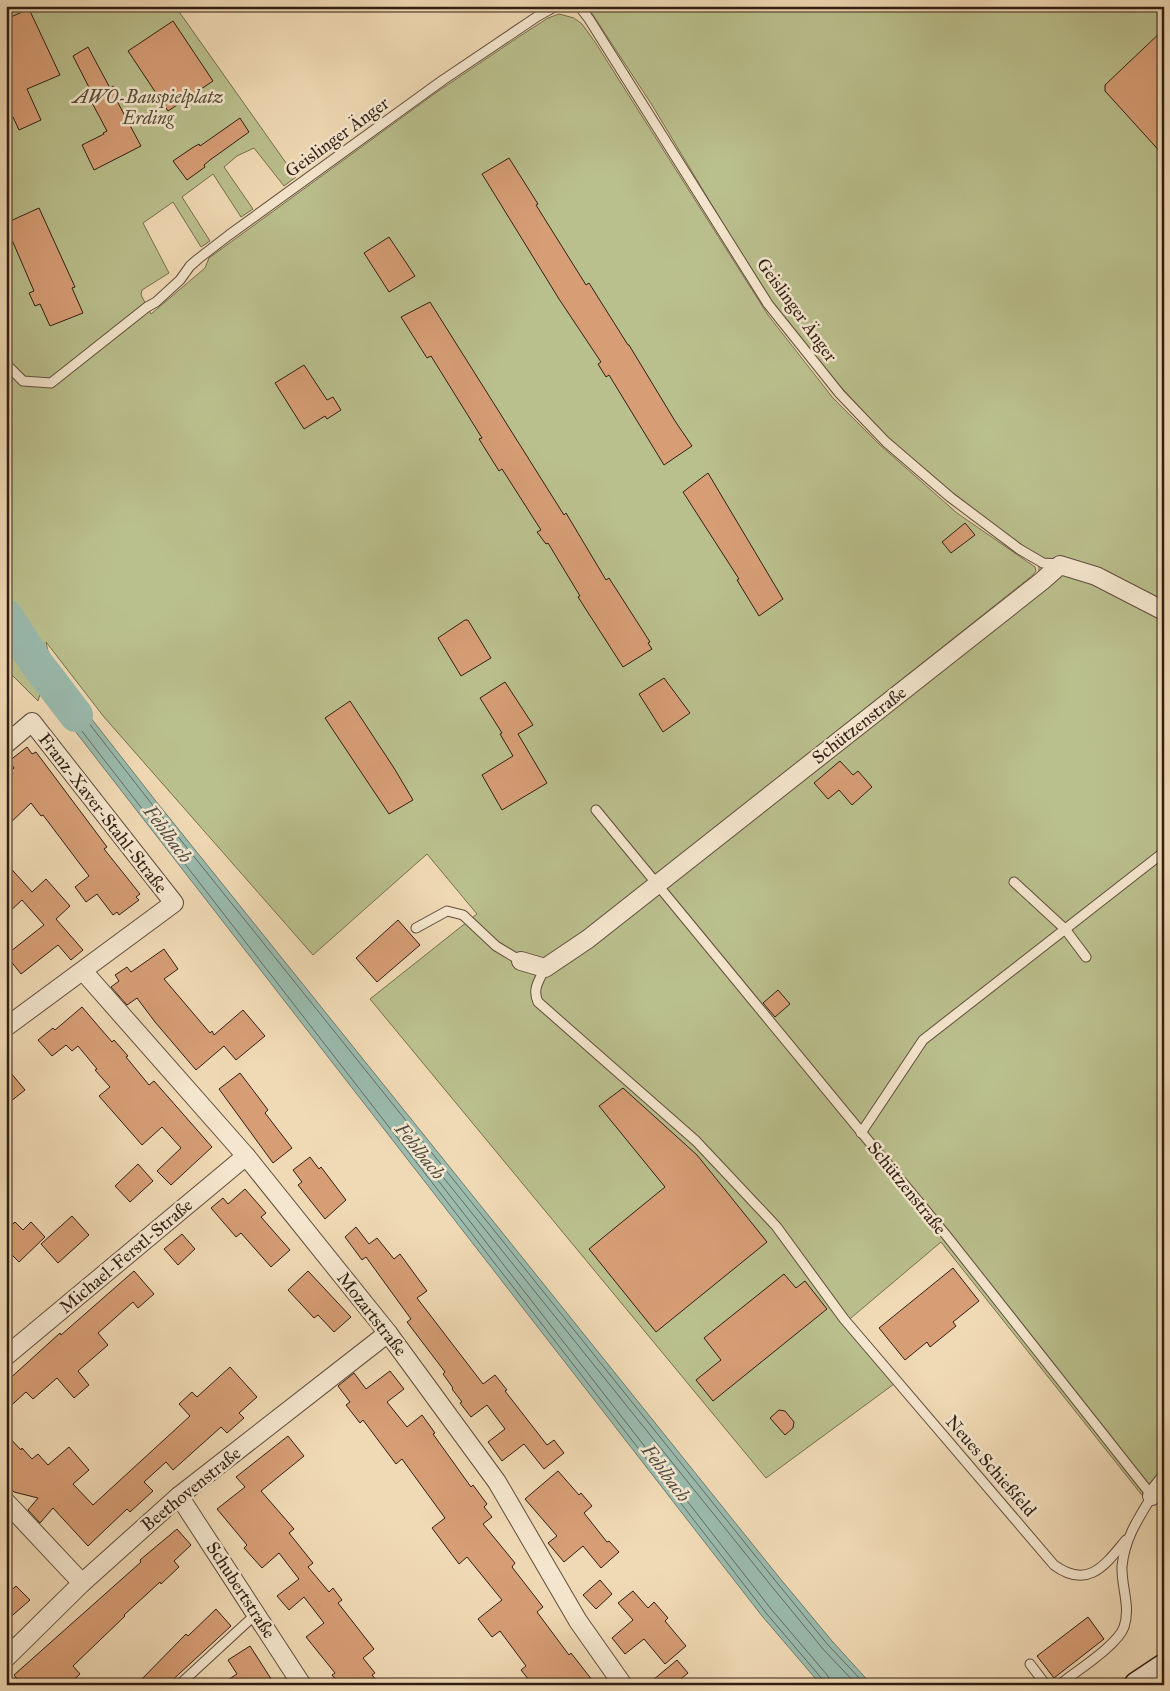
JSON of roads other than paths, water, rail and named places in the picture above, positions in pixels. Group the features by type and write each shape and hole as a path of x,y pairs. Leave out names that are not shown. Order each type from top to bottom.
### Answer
{"main road":[{"path":"1137,1685 1164,1667"}],"street":[{"path":"1060,564 1096,576 1164,611"},
{"name":"Schützenstraße","path":"545,968 588,939 1042,581 1060,564"},
{"name":"Franz-Xaver-Stahl-Straße","path":"6,744 32,722 174,903 84,971"},
{"path":"521,962 545,968"},
{"path":"6,1027 84,971"},
{"name":"Mozartstraße","path":"84,971 246,1156 388,1333 497,1482 578,1621 623,1685"},
{"name":"Michael-Ferstl-Straße","path":"6,1356 246,1156"},
{"name":"Beethovenstraße","path":"6,1658 82,1583 179,1496 388,1333"},
{"path":"1152,1496 1164,1481"},
{"name":"Schubertstraße","path":"179,1496 302,1685"},
{"path":"6,1502 82,1583"}],"lane":[{"name":"Geislinger Änger","path":"6,362 23,381 51,383 147,307 156,302 180,280 190,266 236,230 443,80 556,6"},
{"name":"Geislinger Änger","path":"579,6 768,304 840,394 886,442 950,498 1019,549 1044,563 1060,564"},
{"path":"596,810 656,884"},
{"path":"861,1133 923,1040 1164,852"},
{"path":"1014,882 1065,929 1086,957"},
{"name":"Schützenstraße","path":"656,884 952,1243 1152,1496"},
{"path":"416,928 447,911 463,915 496,946 521,962"},
{"name":"Neues Schießfeld","path":"545,968 535,988 534,995 538,1002 696,1141 776,1226 844,1319 1054,1565 1063,1572 1073,1576 1086,1576 1097,1571 1107,1562 1127,1538"},
{"path":"1059,1685 1113,1643 1124,1627 1128,1610 1124,1592 1122,1566 1127,1538 1152,1496"},
{"path":"179,1685 256,1614"},
{"path":"1030,1664 1046,1685"}],"water":[{"path":"51,667 155,800 778,1576 832,1641 872,1685 821,1685 762,1616 44,691"}],"waterway":[{"name":"Fehlbach","path":"6,616 37,664 76,715"}],"park label":[{"name":"AWO-Bauspielplatz Erding","path":"148,107"}]}
